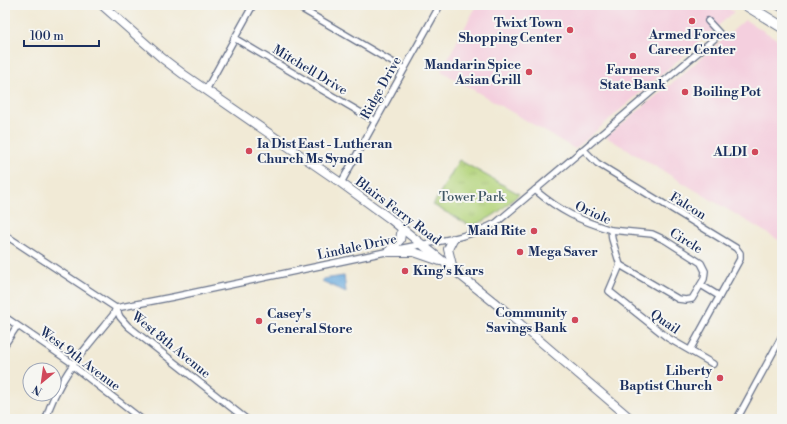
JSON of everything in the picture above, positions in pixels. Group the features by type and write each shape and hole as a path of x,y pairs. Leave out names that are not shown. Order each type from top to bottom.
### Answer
{"highway":[{"path":"746,5 782,27"}],"main road":[{"name":"Blairs Ferry Road","path":"102,5 162,58 341,183 402,228 505,311 631,419"},
{"path":"388,252 400,240 402,228"},
{"path":"388,252 414,252 450,266 448,249 453,239"}],"street":[{"path":"206,90 253,5"},
{"path":"295,5 404,69"},
{"name":"Ridge Drive","path":"341,183 374,121 440,5"},
{"name":"Lindale Drive","path":"116,308 422,244 453,239 474,233 496,223 720,34 708,21"},
{"name":"Mitchell Drive","path":"234,38 374,121"},
{"name":"Falcon","path":"584,150 597,163 736,248 740,253 740,258 719,296"},
{"name":"Oriole","path":"535,190 552,204 567,213 588,223 611,230 612,239 620,265"},
{"name":"Circle","path":"611,230 652,234 666,240 701,263 705,271 704,279 701,285"},
{"name":"West 8th Avenue","path":"5,235 116,308 120,317 128,326 246,419"},
{"path":"620,265 678,299 692,299 701,285 719,296 690,350"},
{"name":"Quail","path":"620,265 609,291 656,330 713,364"},
{"path":"46,419 50,404 58,387 113,315 116,308"},
{"name":"West 9th Avenue","path":"5,318 72,363 73,366 141,419"},
{"path":"5,344 18,326"},
{"path":"737,419 782,336"}],"shaded area":[{"path":"477,5 723,5 734,12 575,149 441,71"},
{"path":"745,20 782,42 782,242 606,137 677,79"}],"green space":[{"name":"Tower Park","path":"459,160 519,194 497,213 471,226 433,205"}],"water":[{"path":"344,276 346,292 322,281 323,279"}],"place":[{"name":"Armed Forces Career Center","path":"692,21"},
{"name":"Twixt Town Shopping Center","path":"570,30"},
{"name":"Farmers State Bank","path":"633,56"},
{"name":"Mandarin Spice Asian Grill","path":"529,72"},
{"name":"Boiling Pot","path":"685,92"},
{"name":"Ia Dist East - Lutheran Church Ms Synod","path":"249,151"},
{"name":"ALDI","path":"755,152"},
{"name":"Maid Rite","path":"534,231"},
{"name":"Mega Saver","path":"520,252"},
{"name":"King's Kars","path":"405,271"},
{"name":"Community Savings Bank","path":"575,320"},
{"name":"Casey's General Store","path":"259,321"},
{"name":"Liberty Baptist Church","path":"720,378"}]}
